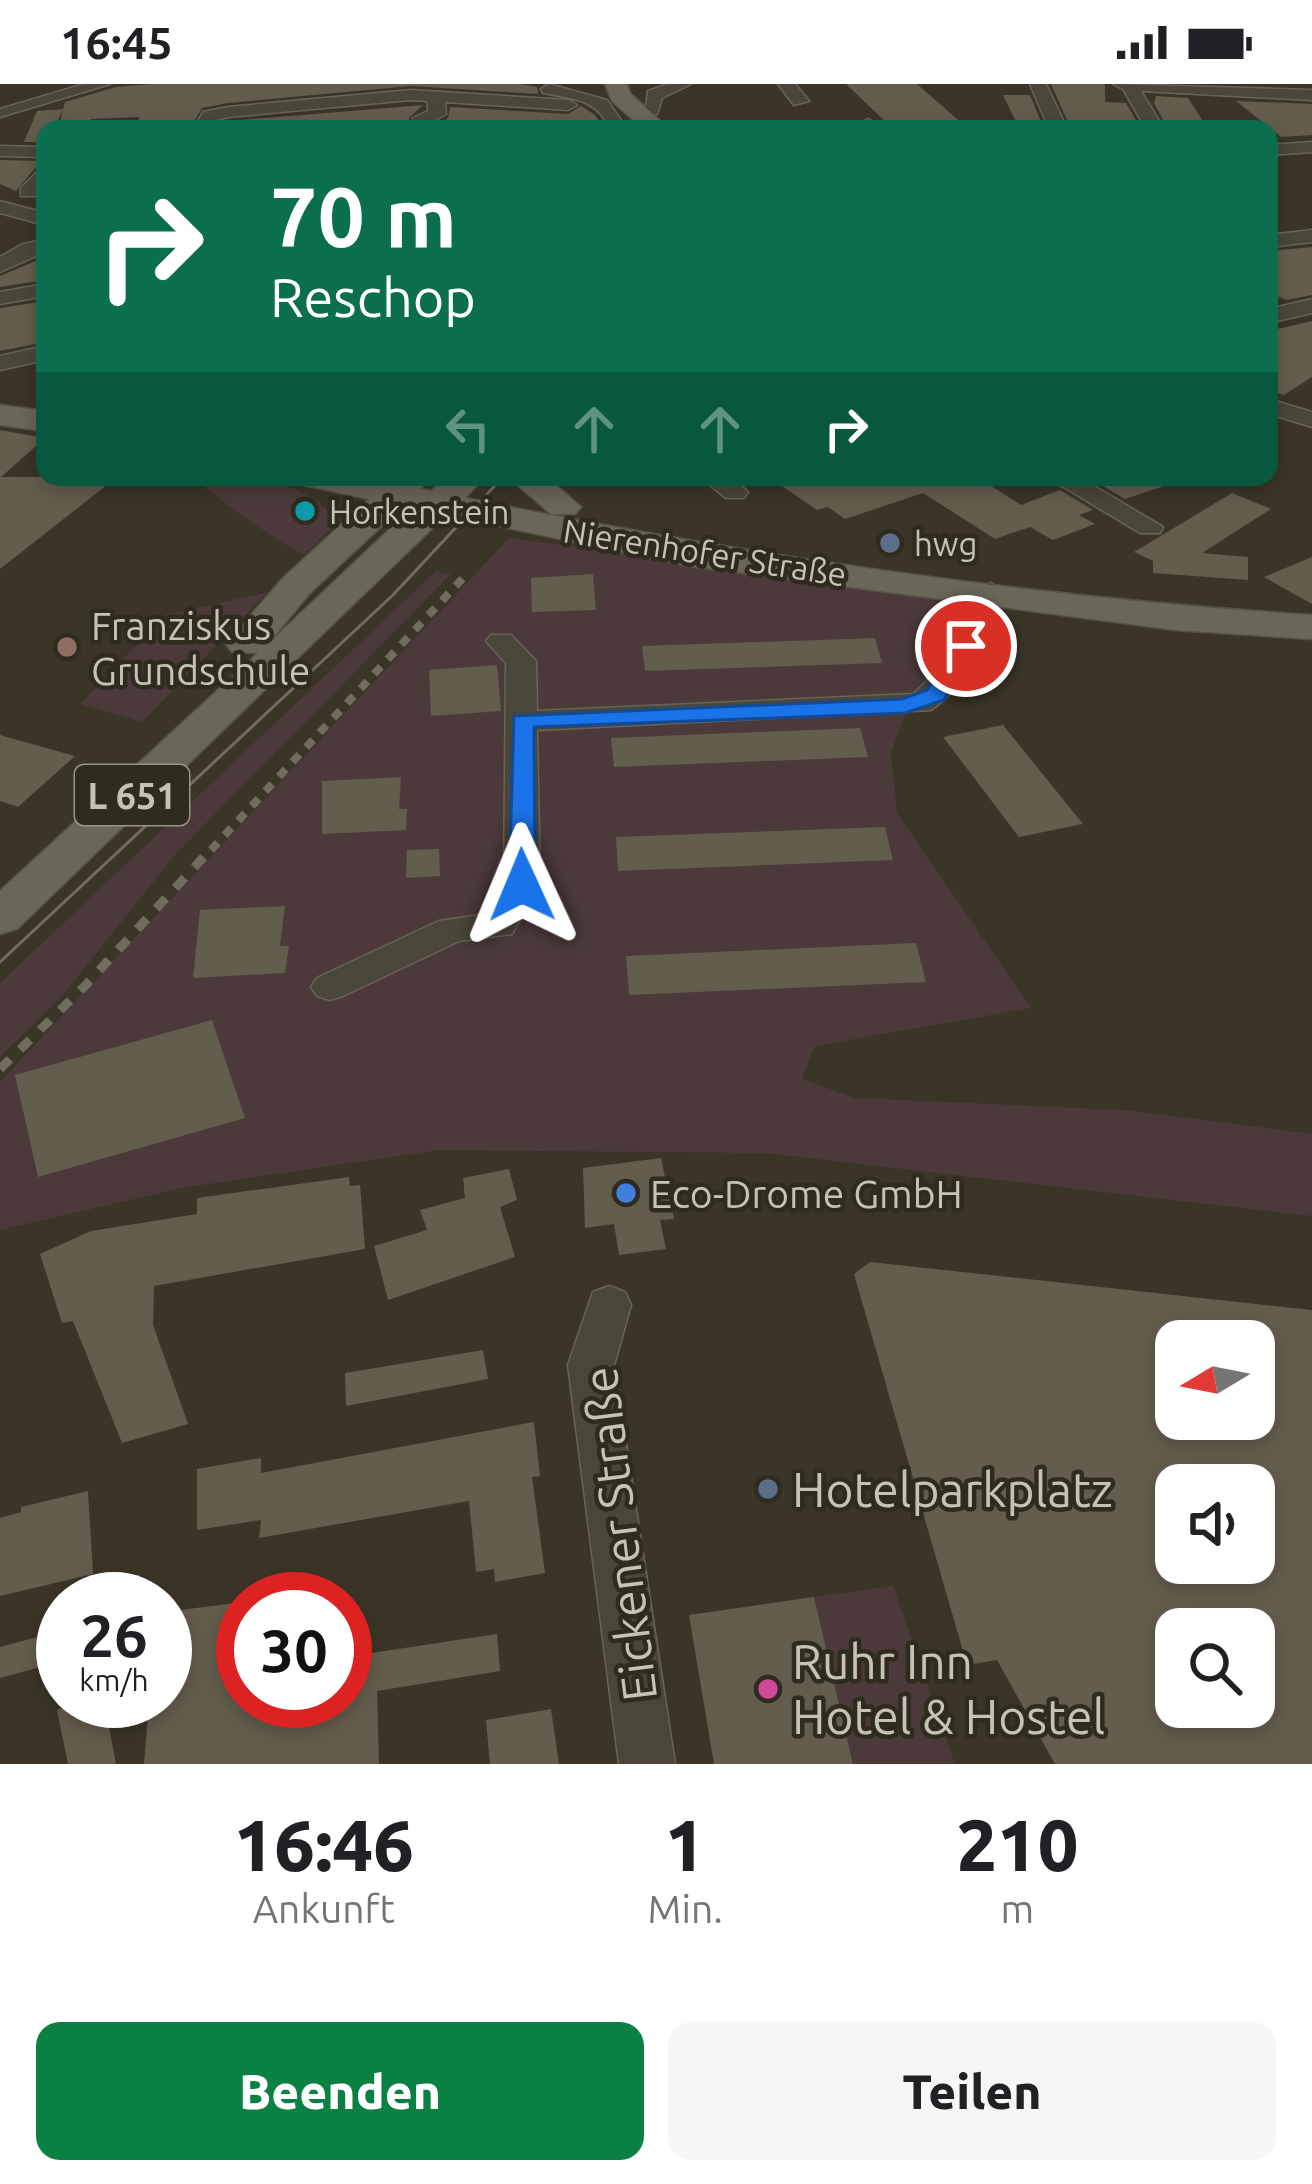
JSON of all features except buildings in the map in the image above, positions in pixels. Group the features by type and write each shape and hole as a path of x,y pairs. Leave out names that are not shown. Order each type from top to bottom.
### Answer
{"main road":[{"path":"630,84 654,120"},
{"path":"580,99 620,96 654,120"},
{"path":"0,402 36,405"},
{"path":"0,415 36,420"},
{"path":"309,486 333,504 348,536"},
{"name":"L 651","path":"0,880 197,696 348,536 427,486"},
{"name":"L 651","path":"0,918 264,670 342,590 427,486"},
{"name":"Nierenhofer Straße","path":"427,486 689,556 1176,618 1312,627"},
{"name":"Nierenhofer Straße","path":"531,486 551,516"},
{"name":"L 651","path":"342,590 432,540 551,516"}],"street":[{"path":"0,134 5,103 102,84"},
{"path":"515,84 603,104 616,120"},
{"path":"654,120 654,95 683,84"},
{"path":"786,84 800,101"},
{"path":"1038,84 1054,120"},
{"path":"1125,85 1312,95"},
{"path":"1125,85 1149,120"},
{"path":"293,120 304,110 350,93 503,109 580,99"},
{"path":"534,114 580,99"},
{"path":"421,120 437,102"},
{"path":"206,120 228,112 304,110 346,120"},
{"path":"1278,149 1312,147"},
{"path":"0,152 36,152"},
{"path":"0,204 36,190"},
{"path":"0,204 36,216"},
{"path":"1278,240 1312,236"},
{"path":"0,266 36,247"},
{"path":"0,298 36,292"},
{"path":"0,363 36,355"},
{"path":"1278,409 1312,421"},
{"path":"1077,486 1150,526"},
{"path":"522,721 920,704 935,695 946,679 983,591"},
{"path":"330,987 452,930 499,925 522,885 521,661 501,641"},
{"name":"Eickener Straße","path":"609,1306 591,1365 647,1764"}],"shaded area":[{"path":"205,486 284,486 310,496 337,522 305,555"},
{"path":"509,538 975,599 905,715 891,753 897,813 1031,1008 815,1046 802,1079 855,1098 1125,1110 1312,1134 1312,1216 765,1153 439,1150 182,1188 0,1230 0,1082"},
{"path":"436,571 451,574 174,856 63,995 0,1057 0,983"},
{"path":"268,592 142,722 80,704 165,615"},
{"path":"893,1586 955,1764 853,1764 814,1597"}],"tram line":[{"path":"0,962 393,595 495,486"}],"railway":[{"path":"211,850 464,577"},
{"path":"0,1069 83,988 213,847"}],"place":[{"name":"Horkenstein","path":"305,511"},
{"name":"hwg","path":"890,543"},
{"name":"Franziskus Grundschule","path":"67,647"},
{"name":"Eco-Drome GmbH","path":"626,1193"},
{"name":"Hotelparkplatz","path":"768,1489"},
{"name":"Ruhr Inn Hotel & Hostel","path":"768,1689"}],"route":[{"path":"522,885 522,721 920,704 935,695 966,646"}]}
